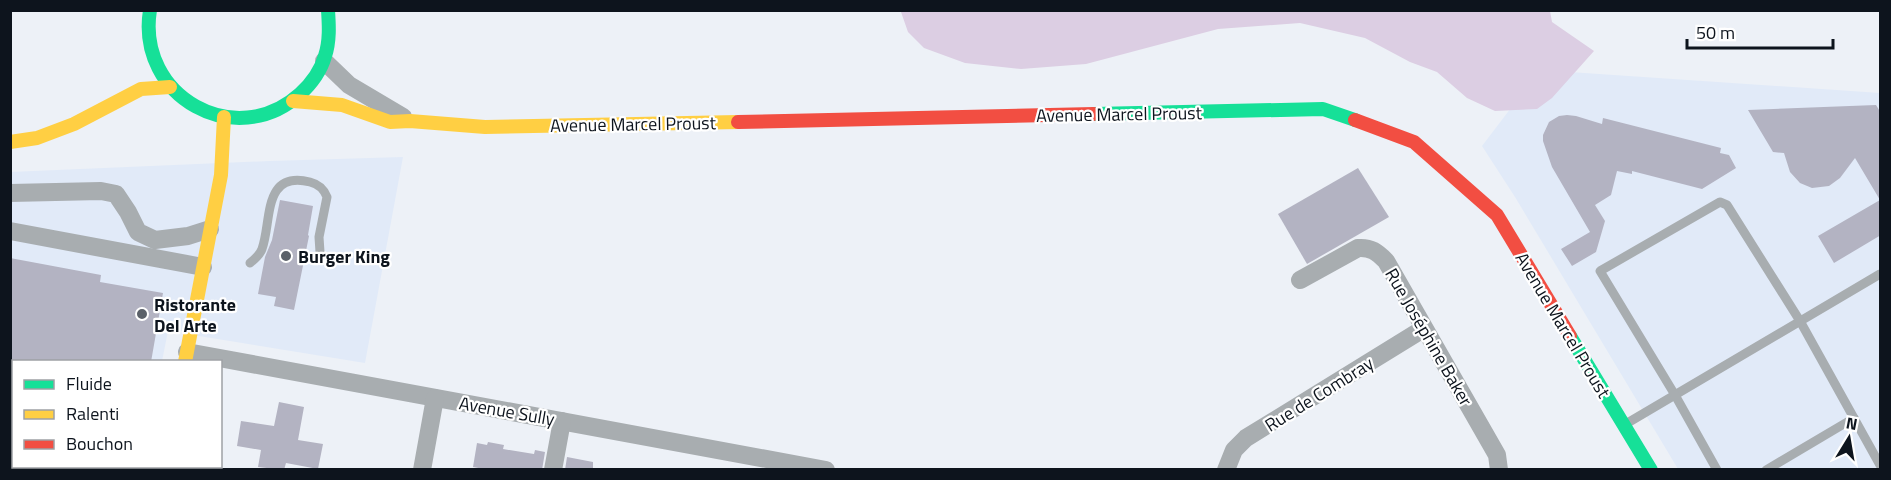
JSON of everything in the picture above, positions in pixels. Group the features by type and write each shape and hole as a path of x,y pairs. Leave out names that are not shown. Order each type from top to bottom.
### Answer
{"street":[{"path":"148,12 151,53 170,87 185,101 204,112 224,117 248,118 272,113 293,101 311,84 324,61 330,35 328,10"},
{"name":"Avenue Marcel Proust","path":"324,61 349,85 410,121"},
{"path":"10,142 37,138 74,124 141,89 170,87"},
{"name":"Avenue Marcel Proust","path":"293,101 342,105 390,122 410,121 485,128 1323,109 1414,142 1497,215 1651,470"},
{"path":"186,357 221,175 224,117"},
{"path":"10,193 101,191 116,194 138,232 155,240 188,236 210,229"},
{"path":"10,231 203,267"},
{"name":"Rue Joséphine Baker","path":"1300,280 1358,248 1377,252 1386,261 1497,455 1500,470"},
{"name":"Rue de Combray","path":"1226,470 1234,450 1246,438 1423,329"},
{"name":"Avenue Sully","path":"186,357 204,360"},
{"name":"Avenue Sully","path":"222,363 562,421 779,465 826,470"},
{"path":"422,470 435,398"},
{"path":"554,470 562,421"}],"lane":[{"path":"250,263 262,249 274,194 280,186 296,181 310,182 325,191 327,197 319,237 320,252"},
{"path":"1717,470 1675,395 1600,271 1720,202 1727,205 1800,321 1881,465"},
{"path":"1624,425 1881,274"},
{"path":"1766,470 1854,418"}],"shaded area":[{"path":"1550,11 1552,22 1594,51 1552,98 1537,109 1495,111 1467,98 1437,72 1410,62 1365,38 1300,23 1218,29 1086,64 1021,69 965,63 924,48 908,32 901,12"},
{"path":"1540,70 1880,93 1880,469 1678,469 1482,146"},
{"path":"403,157 365,363 168,331 162,360 12,360 12,468 142,468 142,470 11,469 10,172"}],"building":[{"path":"1876,105 1881,113 1881,235 1834,263 1818,236 1880,200 1855,158 1840,178 1829,186 1812,188 1800,183 1790,172 1784,153 1773,152 1748,110"},
{"path":"1567,115 1602,124 1603,118 1721,148 1720,153 1729,155 1736,168 1702,189 1632,171 1632,174 1617,171 1611,195 1595,205 1605,221 1596,252 1572,266 1561,249 1590,232 1552,167 1543,141 1543,135 1549,122 1559,116"},
{"path":"1358,168 1389,217 1307,264 1278,214"},
{"name":"Burger King","path":"280,200 313,206 294,310 274,306 276,297 258,294"},
{"path":"10,258 101,275 100,282 163,293 151,360 12,360 10,362"},
{"path":"279,402 304,407 298,440 323,444 318,469 286,463 284,470 258,467 261,450 237,446 241,421 274,426"},
{"path":"488,442 504,445 503,449 534,454 535,450 545,452 542,470 489,470 473,467 477,443 487,445"},
{"path":"567,457 593,462 593,470 565,470"}],"traffic: fast":[{"path":"150,10 150,41 159,68 174,90 196,106 221,116 248,118 275,111 300,94 312,81 327,50 328,10"},
{"path":"1094,114 1323,109 1355,120"},
{"path":"1570,336 1651,470"}],"traffic: slow":[{"path":"10,142 37,138 74,124 141,89 170,87"},
{"path":"293,101 342,105 390,122 410,121 485,127 738,122"},
{"path":"185,360 221,175 224,117"}],"traffic: jam":[{"path":"738,122 1094,114"},
{"path":"1355,120 1414,142 1497,215 1570,336"}],"place":[{"name":"Burger King","path":"286,256"},
{"name":"Ristorante Del Arte","path":"142,314"}]}
